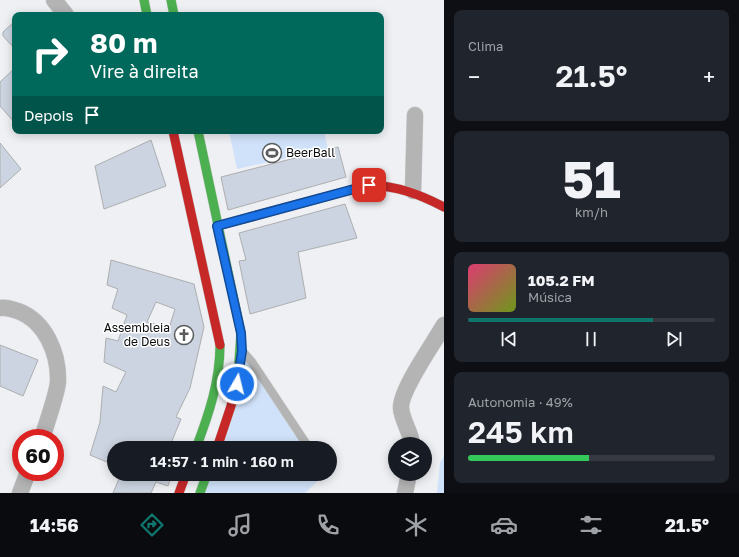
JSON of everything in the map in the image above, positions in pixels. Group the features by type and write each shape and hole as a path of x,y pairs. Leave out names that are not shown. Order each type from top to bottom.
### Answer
{"main road":[{"path":"144,0 146,12"},
{"path":"171,0 173,12"},
{"path":"174,134 220,341 221,365 218,380 209,414 199,441"},
{"path":"199,134 241,333 242,351 234,399 219,441"},
{"path":"217,226 369,185 391,185 413,191 444,208"},
{"path":"178,493 183,481"},
{"path":"200,493 204,481"}],"street":[{"path":"54,0 64,12"},
{"path":"413,191 415,115"},
{"path":"0,308 6,307 26,314 38,324 48,337 56,358 58,382 45,429"},
{"path":"409,437 402,419 401,406 404,393 444,325"},
{"path":"20,493 25,481"},
{"path":"404,493 407,481"}],"lane":[{"path":"242,351 252,362 304,441"}],"shaded area":[{"name":"BeerBall","path":"230,134 325,134 328,149 237,169"},
{"path":"245,356 300,441 223,441"},
{"path":"444,456 444,493 437,493 440,463"},
{"path":"209,481 318,481 305,493 205,493"}],"building":[{"path":"12,24 12,46 3,36 3,32"},
{"path":"12,71 12,120 0,106 0,82"},
{"path":"151,140 166,186 104,209 95,166"},
{"path":"0,143 21,169 0,188"},
{"path":"338,147 346,177 228,210 221,177"},
{"path":"345,204 357,238 298,252 306,298 250,314 239,261 246,260 239,233"},
{"path":"111,260 194,284 204,327 190,388 176,417 181,419 172,441 107,441 107,462 90,455 100,422 103,386 116,392 126,372 104,362 106,338 118,341 127,315 112,308 118,289 107,285","holes":["156,302 175,309 169,328 147,322"]},
{"path":"0,345 38,360 23,396 0,386"},
{"path":"118,481 170,481 168,486 156,482 151,493 113,493"}],"traffic: fast":[{"path":"144,0 146,12"},
{"path":"171,0 173,12"},
{"path":"199,134 241,333 238,375"},
{"path":"199,441 216,384 220,358 220,345"},
{"path":"200,493 204,481"}],"traffic: jam":[{"path":"174,134 220,345"},
{"path":"217,226 369,185 398,189 426,198 444,207"},
{"path":"219,441 231,406 238,375"},
{"path":"179,493 183,481"}],"place":[{"name":"BeerBall","path":"272,153"},
{"name":"Assembleia de Deus","path":"184,335"}],"route":[{"path":"237,384 242,351 241,333 217,226 242,218 369,185"}]}
